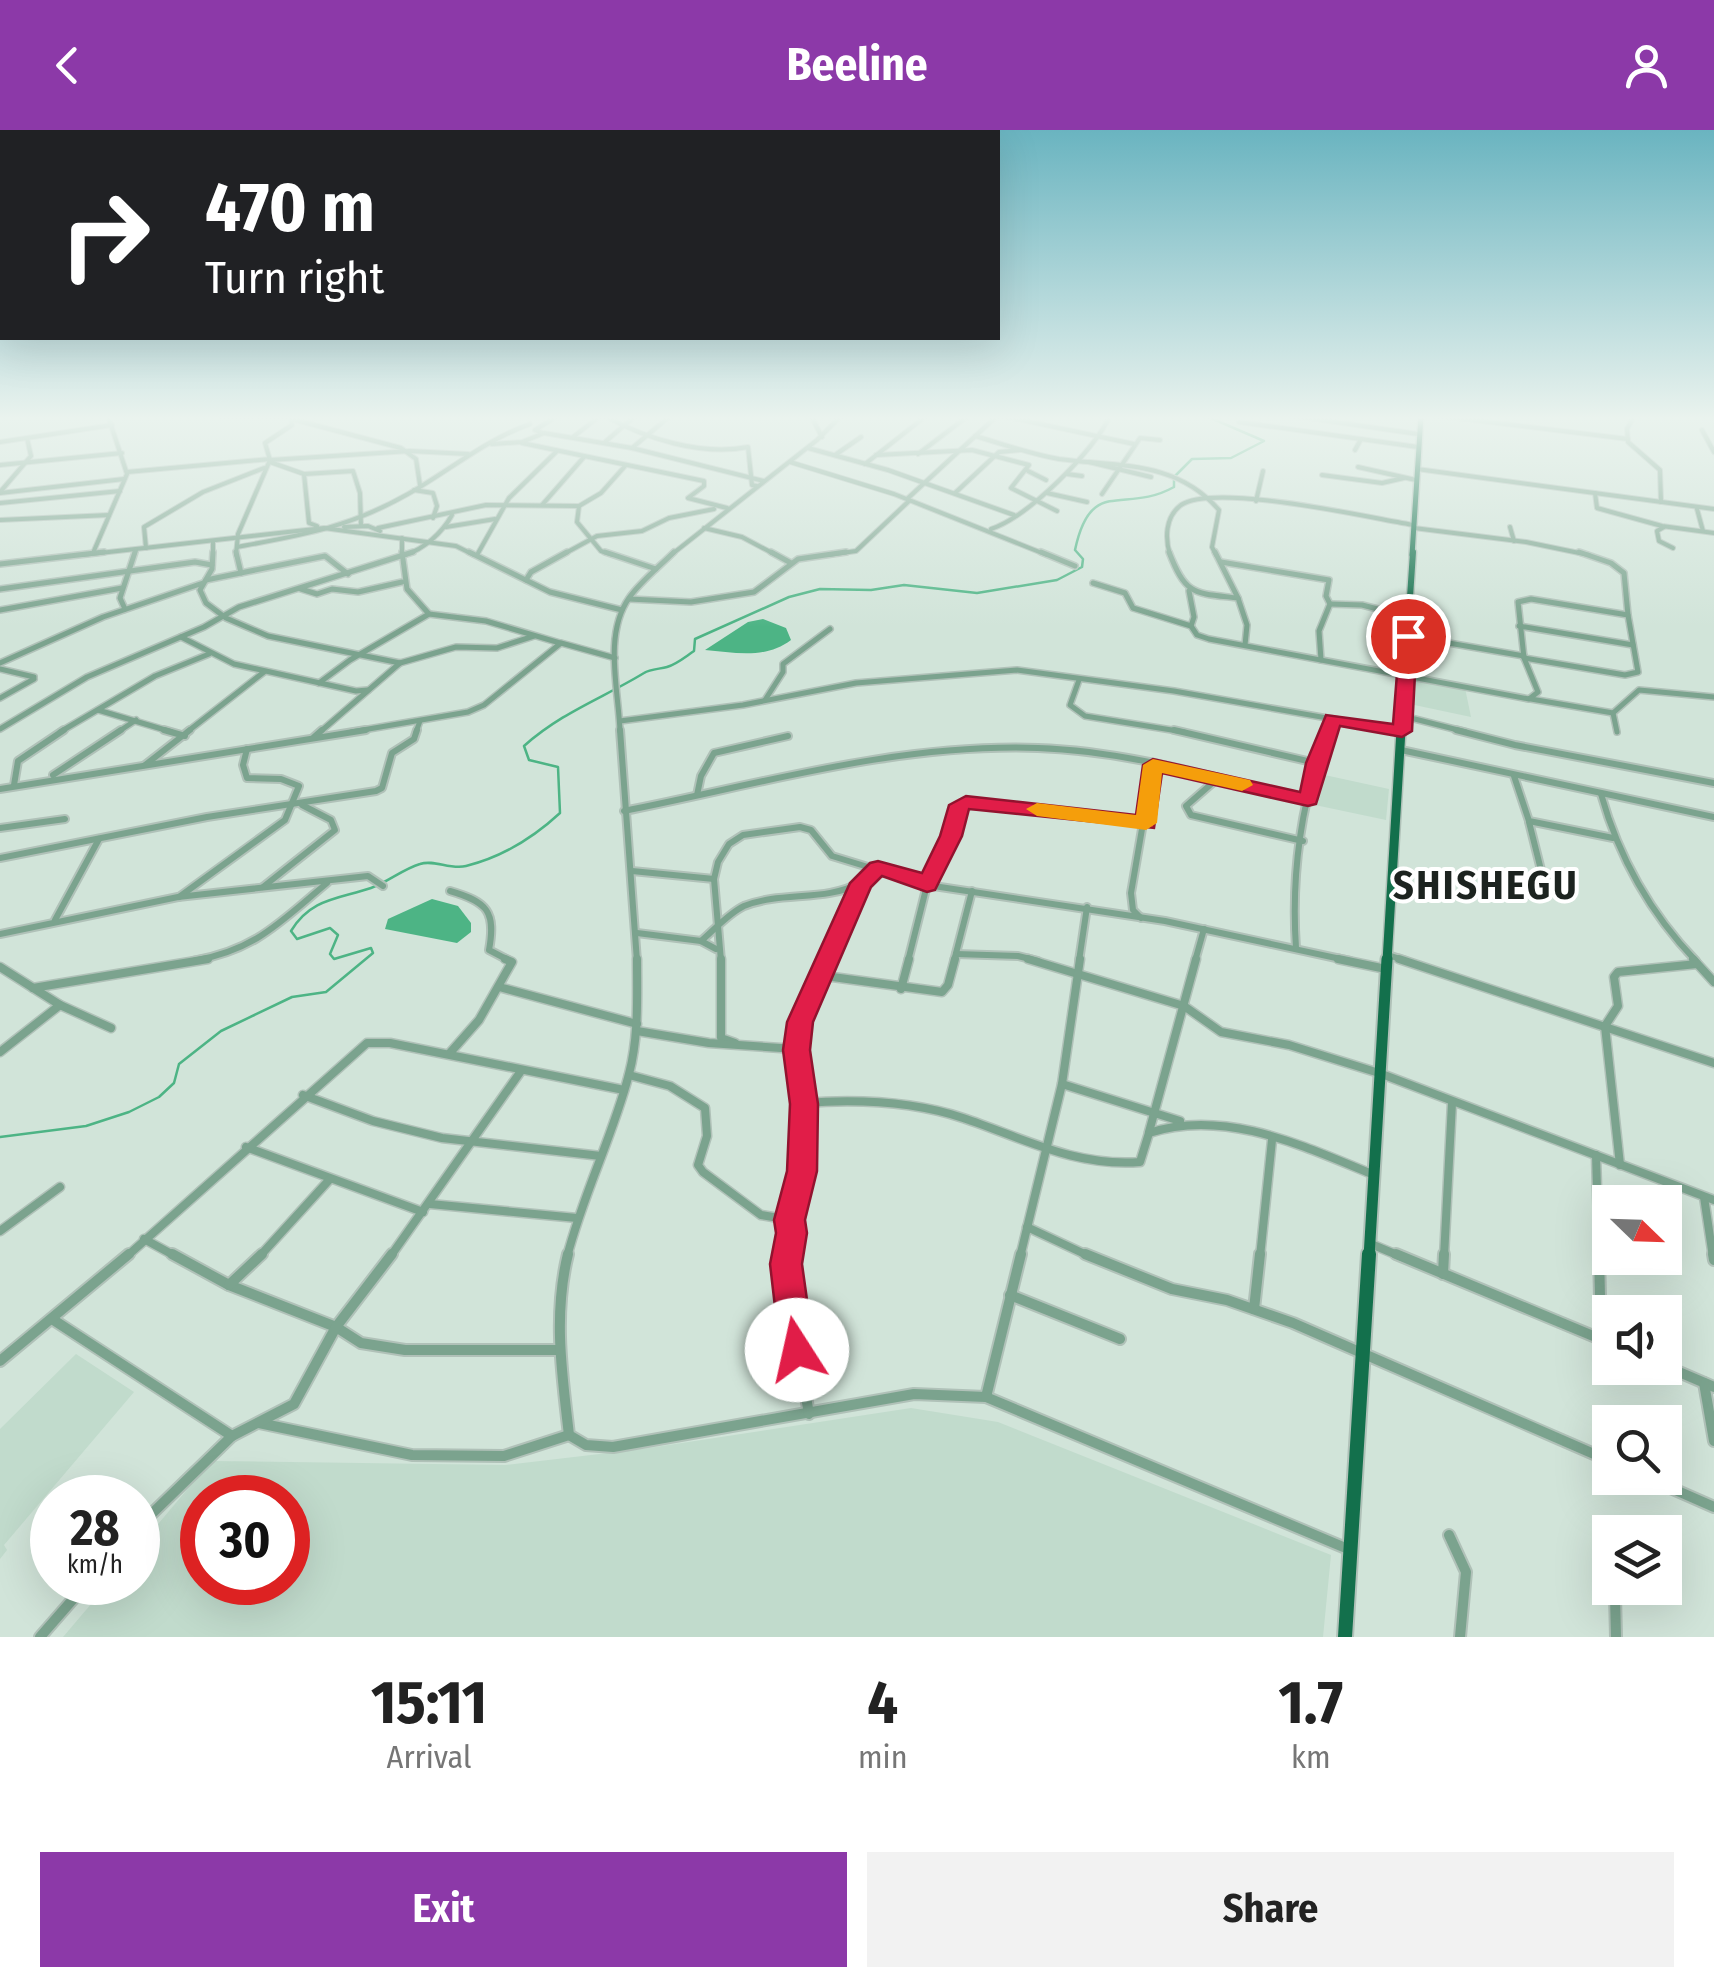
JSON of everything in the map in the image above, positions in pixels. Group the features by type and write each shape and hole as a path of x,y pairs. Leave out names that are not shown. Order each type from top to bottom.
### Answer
{"main road":[{"path":"1345,1637 1416,486"}],"street":[{"path":"0,492 42,486"},
{"path":"92,553 122,486"},
{"path":"146,548 144,527 213,486"},
{"path":"240,573 235,562 242,518 259,486"},
{"path":"305,486 309,523 324,528"},
{"path":"357,486 361,526"},
{"path":"335,529 418,486"},
{"path":"477,555 502,504 516,486"},
{"path":"542,506 560,486"},
{"path":"0,564 324,528 380,531 452,515 469,507 580,506 606,486"},
{"path":"704,486 688,498 720,508"},
{"path":"757,486 656,569 622,610 615,690 637,934 637,1027 629,1076 577,1218 560,1286 559,1350 569,1434 586,1446 613,1447 914,1394 986,1397 1348,1549"},
{"path":"864,486 986,529 1075,566"},
{"path":"628,599 691,602 758,590 790,561 856,551 924,486"},
{"path":"937,486 1014,515"},
{"path":"954,493 962,486"},
{"path":"1013,486 1057,508 1057,512"},
{"path":"986,529 998,528 1052,486"},
{"path":"1102,494 1108,486"},
{"path":"1192,486 1208,497 1220,514 1212,547 1238,598 1247,625 1245,645"},
{"path":"1256,501 1259,486"},
{"path":"1529,486 1714,511"},
{"path":"1661,486 1661,502"},
{"path":"414,490 433,493 437,506 433,518"},
{"path":"0,502 121,491"},
{"path":"1045,493 1086,502"},
{"path":"1595,493 1597,508 1671,527 1714,533"},
{"path":"1191,626 1194,617 1189,591 1165,539 1168,523 1184,503 1208,497 1256,501 1514,541 1618,565 1624,573 1638,672 1625,676"},
{"path":"1035,500 1063,498"},
{"path":"580,506 577,522 589,540 606,554 656,569"},
{"path":"1686,506 1714,511"},
{"path":"526,580 531,572 602,535 642,531 669,518 728,508"},
{"path":"1697,509 1703,532"},
{"path":"0,520 110,514"},
{"path":"0,729 87,677 224,616 404,556 430,542 452,515"},
{"path":"445,527 495,519"},
{"path":"237,547 361,526 402,538 456,546 550,592 622,610"},
{"path":"1510,527 1514,541"},
{"path":"1671,527 1658,529 1658,537 1660,543 1672,548"},
{"path":"703,528 742,537 790,561"},
{"path":"402,538 402,582 418,606 429,614 486,621 615,658"},
{"path":"213,541 212,566 200,593 206,604 224,616 268,636 332,652 400,662"},
{"path":"125,609 120,603 122,588 136,548"},
{"path":"0,666 125,609 204,582 325,556 348,574"},
{"path":"0,589 195,562 212,566"},
{"path":"1220,562 1326,578 1330,604 1320,628 1321,660"},
{"path":"296,589 317,594 332,590 362,592 402,582"},
{"path":"1093,584 1126,594 1128,602 1139,612 1191,626 1199,636 1613,713"},
{"path":"0,610 122,588"},
{"path":"1189,591 1238,598"},
{"path":"1552,702 1538,692 1524,657 1518,602 1524,599 1628,615"},
{"path":"1330,604 1352,603 1409,617"},
{"path":"320,683 360,654 429,614"},
{"path":"1519,626 1633,645"},
{"path":"766,700 785,662 830,628"},
{"path":"312,739 400,662 456,647 496,648 534,636"},
{"path":"1408,636 1625,676 1632,680 1633,694"},
{"path":"181,637 208,654 264,672 368,690"},
{"path":"38,780 140,768 420,721 484,705 562,644"},
{"path":"14,786 22,756 155,676 208,654"},
{"path":"0,666 35,677 0,698"},
{"path":"620,721 856,683 1016,670 1134,685 1402,731"},
{"path":"140,768 264,672"},
{"path":"1079,680 1070,705 1085,716 1158,726 1316,763"},
{"path":"1613,713 1640,690 1714,697"},
{"path":"1529,699 1538,692"},
{"path":"98,710 185,736"},
{"path":"1613,713 1617,732"},
{"path":"1402,716 1479,737 1714,784"},
{"path":"1296,948 1293,890 1316,763 1333,719"},
{"path":"0,789 53,775 136,720"},
{"path":"0,858 382,788 392,753 414,739 420,721"},
{"path":"697,796 701,776 714,752 788,736"},
{"path":"624,811 842,764 1036,748 1153,765 1308,800"},
{"path":"178,898 285,820 297,804 297,782 280,776 247,778 247,749"},
{"path":"1401,750 1714,817"},
{"path":"1141,918 1132,910 1130,893 1146,823 1153,765"},
{"path":"1514,776 1544,882"},
{"path":"1217,779 1186,806 1191,815 1304,840"},
{"path":"1601,794 1613,838 1632,878 1714,982"},
{"path":"901,989 927,884 951,836 960,805 966,802 1146,823"},
{"path":"261,888 336,830 331,820 297,804"},
{"path":"0,828 64,818"},
{"path":"1529,820 1613,838"},
{"path":"722,1038 723,985 714,879 718,862 733,841 744,835 800,827 814,832 832,855 904,873 927,884 1087,907 1386,968"},
{"path":"55,920 100,838"},
{"path":"701,941 716,932 730,913 742,907 802,894 841,893 878,868"},
{"path":"632,872 714,879"},
{"path":"0,934 178,898 362,876 380,883"},
{"path":"33,988 230,955 257,941 328,882"},
{"path":"809,1414 786,1283 790,1220 802,1171 804,1104 796,1050 800,1022 818,975 861,883"},
{"path":"449,1054 479,1020 512,962 489,950 493,921 478,903 450,891"},
{"path":"818,975 942,992 972,891"},
{"path":"986,1397 1062,1084 1087,907"},
{"path":"804,1104 874,1101 922,1107 1080,1162 1140,1162 1204,929"},
{"path":"637,934 701,941 718,950"},
{"path":"956,954 1018,956 1078,971 1184,1006 1221,1032 1290,1045 1378,1073 1709,1198 1714,1260"},
{"path":"1386,955 1714,1063"},
{"path":"1620,1164 1605,1026 1618,1006 1614,978 1618,972 1697,964"},
{"path":"0,967 60,1005 111,1028"},
{"path":"498,987 709,1044 735,1042"},
{"path":"0,1052 60,1005"},
{"path":"709,1044 722,1038 796,1050"},
{"path":"0,1361 367,1043 390,1043 624,1090"},
{"path":"160,1506 232,1436 294,1404 336,1327 427,1208 521,1071"},
{"path":"629,1076 670,1086 704,1108 707,1136 698,1165 703,1172 761,1215 790,1220"},
{"path":"1062,1084 1151,1114 1208,1122 1299,1146 1372,1174"},
{"path":"304,1095 373,1121 473,1144 601,1156"},
{"path":"1443,1274 1452,1103"},
{"path":"1149,1133 1182,1121"},
{"path":"1254,1310 1272,1140"},
{"path":"246,1147 330,1180 427,1208 577,1218"},
{"path":"1596,1155 1603,1295"},
{"path":"230,1285 284,1233 330,1180"},
{"path":"0,1231 60,1187"},
{"path":"1027,1227 1130,1275 1254,1310 1364,1354 1592,1453"},
{"path":"144,1239 230,1285 336,1327 361,1343 405,1350 559,1350"},
{"path":"1369,1244 1592,1336"},
{"path":"1010,1295 1120,1339"},
{"path":"52,1319 232,1436"},
{"path":"1682,1373 1709,1385 1714,1440"},
{"path":"259,1423 412,1455 504,1456 569,1434"},
{"path":"1682,1492 1714,1506"},
{"path":"1450,1535 1462,1552 1469,1573 1460,1637"},
{"path":"40,1637 68,1605"},
{"path":"1615,1605 1616,1637"}],"shaded area":[{"path":"763,619 786,628 791,640 760,652 705,650 748,622"},
{"path":"1406,678 1465,688 1471,717 1405,703"},
{"path":"1320,774 1389,789 1386,820 1315,805"},
{"path":"432,899 458,906 471,923 471,932 457,943 385,929 388,919"},
{"path":"76,1354 134,1392 63,1475 30,1475 30,1514 4,1545 7,1550 0,1559 0,1429"},
{"path":"911,1408 998,1422 1331,1555 1323,1637 63,1637 90,1605 160,1605 160,1522 180,1498 180,1605 310,1605 310,1475 199,1475 211,1461 505,1465 642,1449"}],"waterway":[{"path":"0,1137 86,1126 129,1112 159,1097 174,1083 179,1064 221,1031 292,997 326,992 373,953 371,948 334,959 330,954 338,935 330,928 297,939 291,931 307,912 414,866 431,863 454,867 479,862 539,831 560,813 558,767 529,760 524,746 568,715 646,672 678,662 694,651 695,639 789,597 820,589 871,590 904,585 977,593 1057,580 1082,567 1083,559 1075,550 1090,512 1100,504 1156,495 1174,486"}],"slow traffic":[{"path":"1037,809 1146,823 1153,765 1242,785"}],"district":[{"name":"SHISHEGU","path":"1486,886"}],"route":[{"path":"797,1350 786,1283 790,1220 802,1171 804,1104 796,1050 800,1022 818,975 861,883 878,868 904,873 927,884 951,836 960,805 966,802 1146,823 1153,765 1308,800 1316,763 1333,719 1402,731 1408,636"}]}
